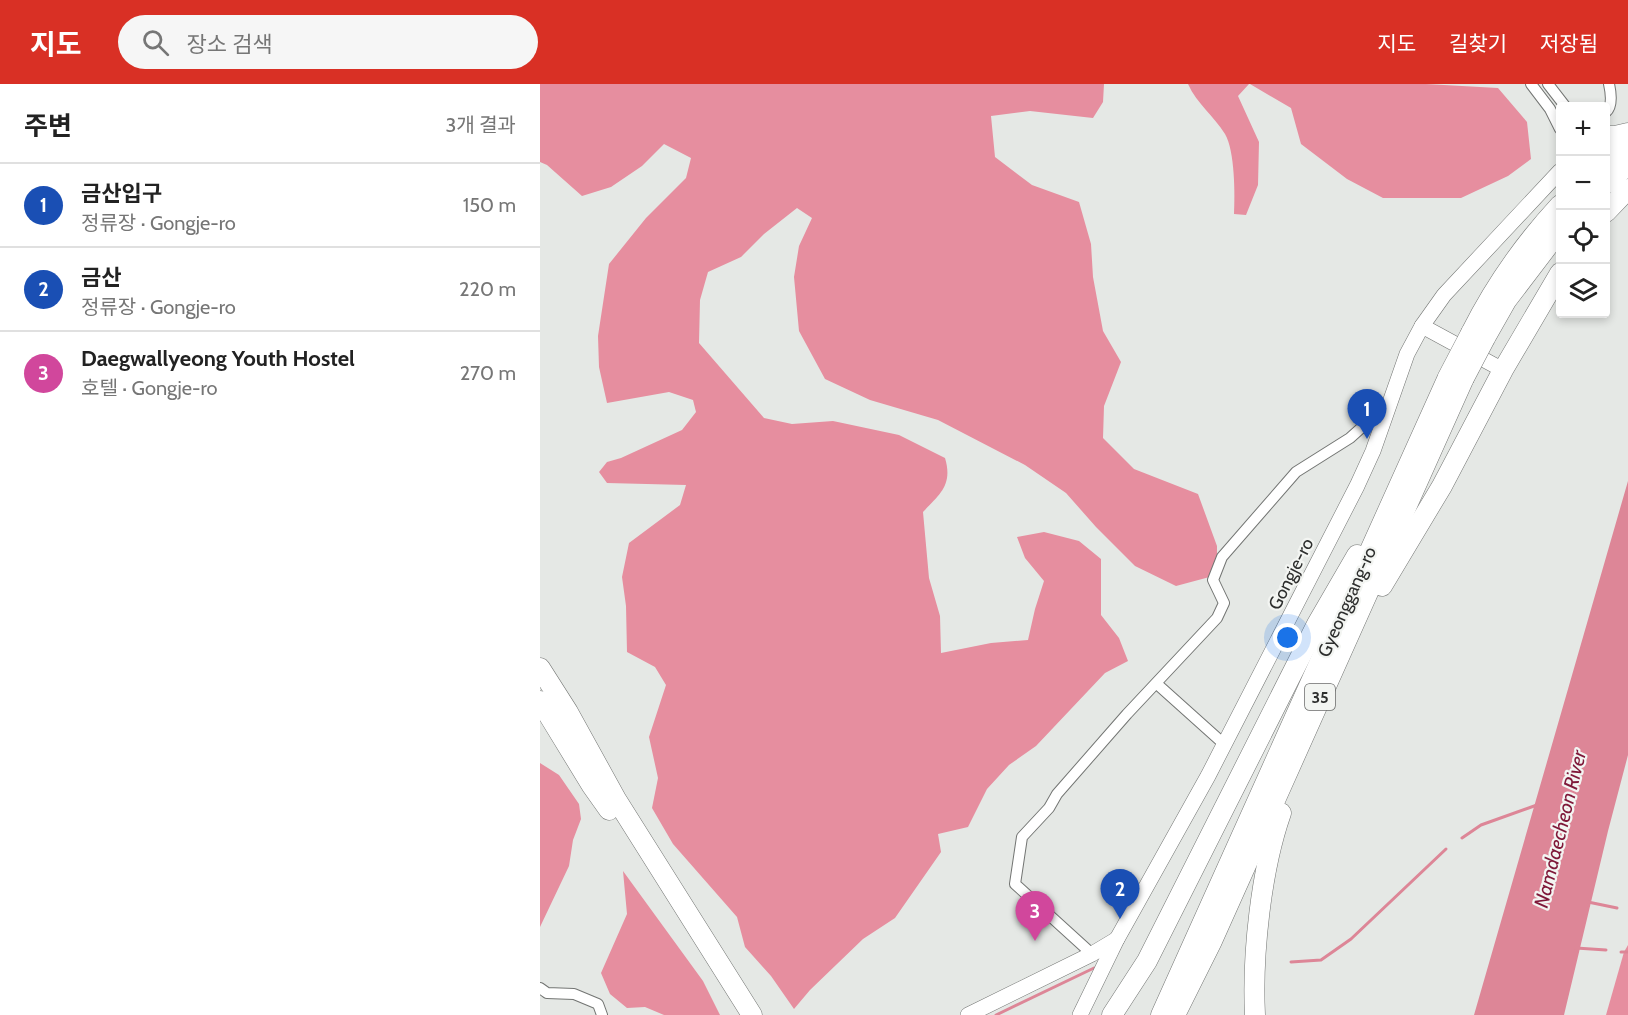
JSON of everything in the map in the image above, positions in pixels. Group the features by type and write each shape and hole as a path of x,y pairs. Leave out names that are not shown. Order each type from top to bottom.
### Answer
{"highway":[{"path":"1610,136 1628,133"},
{"path":"1610,157 1628,144"},
{"path":"1610,180 1628,165"},
{"path":"1607,210 1628,189"},
{"name":"Gyeonggang-ro","path":"1161,1015 1411,458 1478,335 1490,296 1526,243 1556,209"},
{"name":"Gyeonggang-ro","path":"1478,335 1556,235"},
{"path":"1340,657 1432,504 1503,370 1556,280"},
{"name":"Gyeonggang-ro","path":"1175,1015 1212,941 1329,677 1340,657 1456,377"},
{"path":"1112,1015 1147,961 1317,624 1411,458"},
{"path":"540,668 568,712 616,799 752,1015"},
{"path":"1255,1015 1259,916 1274,833 1329,677"},
{"path":"540,701 592,786 626,833 739,1015"},
{"path":"724,971 760,1015"}],"street":[{"path":"1531,84 1556,121"},
{"path":"1548,84 1562,102"},
{"path":"1609,84 1610,102"},
{"path":"1610,133 1628,124"},
{"name":"Gongje-ro","path":"1080,1015 1117,939 1225,745 1357,486 1373,451 1407,354 1422,326 1444,295 1556,175"},
{"path":"1422,326 1503,370"},
{"path":"1092,954 1015,884 1022,837 1049,808 1065,785 1217,618 1224,603 1213,580 1222,557 1296,472 1350,438 1360,429 1384,418"},
{"path":"1156,684 1225,745"},
{"path":"968,1015 1092,954 1117,939"},
{"path":"540,988 547,993 574,994 598,1004 602,1015"}],"shaded area":[{"path":"540,84 1104,84 1103,102 1093,118 1030,111 991,116 995,157 1032,185 1079,202 1091,244 1093,277 1103,331 1121,362 1104,406 1103,438 1134,469 1198,494 1217,546 1217,575 1176,586 1135,566 1066,493 1025,465 938,420 870,400 825,379 799,331 794,277 799,246 812,218 797,208 764,234 741,257 708,272 700,300 699,343 764,418 792,424 833,421 899,435 945,458 946,482 940,494 923,512 929,578 940,616 941,653 991,643 1028,640 1044,581 1025,558 1017,537 1044,532 1079,541 1101,559 1101,615 1119,638 1128,661 1105,673 1036,746 1009,765 987,789 968,827 938,834 941,852 895,918 863,939 810,990 794,1009 771,976 745,947 737,917 673,844 652,808 658,778 649,737 666,685 655,667 627,652 626,606 622,577 629,543 680,505 686,485 607,483 599,472 607,462 621,458 682,430 696,412 693,400 669,392 607,403 599,367 598,336 609,264 646,218 686,178 691,158 664,144 642,166 611,187 582,196 547,165 540,162"},
{"path":"1188,84 1249,84 1238,96 1259,142 1258,185 1246,215 1234,214 1233,162 1225,134 1196,98"},
{"path":"1250,84 1426,84 1498,88 1527,122 1531,159 1508,176 1461,198 1383,198 1347,179 1301,144 1291,108"},
{"path":"540,763 559,775 579,804 581,819 573,840 569,866 540,927"},
{"path":"623,871 703,981 720,1015 664,1015 645,1007 627,1008 610,994 601,973 627,914"},
{"path":"1628,945 1628,1015 1606,1015 1624,952"}],"water":[{"name":"Namdaecheon River","path":"1628,481 1628,755 1564,1015 1474,1015"}],"waterway":[{"path":"1462,838 1481,825 1537,805"},
{"path":"1291,962 1321,960 1351,939 1446,849"},
{"path":"1588,902 1617,908"},
{"path":"1576,948 1606,950"},
{"path":"1621,952 1628,952"},
{"path":"996,1015 1094,968"}],"place":[{"name":"금산입구","path":"1367,439"},
{"name":"금산","path":"1120,919"},
{"name":"Daegwallyeong Youth Hostel","path":"1035,941"}]}
